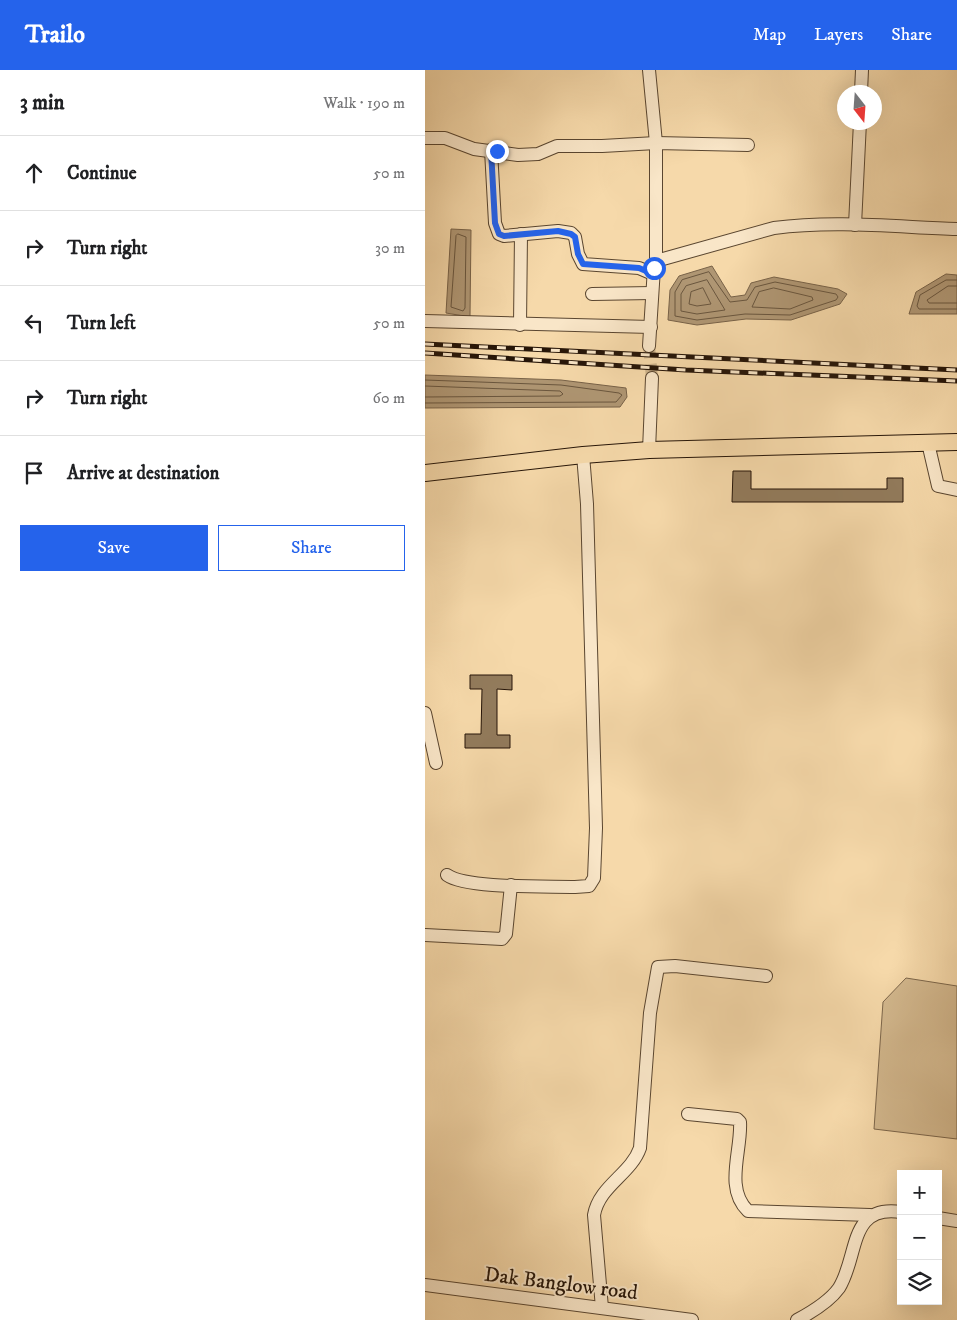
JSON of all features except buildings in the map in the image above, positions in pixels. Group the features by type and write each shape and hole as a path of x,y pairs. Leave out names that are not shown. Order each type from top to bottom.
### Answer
{"main road":[{"path":"425,473 583,455 649,450 957,442"}],"street":[{"path":"649,70 656,143 655,268 649,346"},
{"path":"861,85 862,70"},
{"path":"855,225 859,130"},
{"path":"425,138 445,138 474,149 532,155 557,146 656,143 748,145"},
{"path":"491,150 497,230 504,236 565,232 575,237 578,254 583,264 655,268 774,228 855,225 957,229"},
{"path":"520,325 521,234"},
{"path":"592,294 652,293"},
{"path":"425,322 651,327"},
{"path":"649,450 652,378"},
{"path":"928,443 938,486 944,489 957,490"},
{"path":"447,876 461,882 585,887 589,886 594,878 596,828 587,504 583,455"},
{"path":"425,713 436,763"},
{"path":"425,935 503,939 506,934 511,885"},
{"path":"602,1308 594,1215 598,1201 634,1161 640,1148 650,1013 657,970 660,966 669,966 766,976"},
{"path":"688,1114 737,1119 740,1122 735,1177 740,1198 748,1211 870,1215"},
{"path":"799,1319 814,1311 838,1289 850,1264 863,1221 870,1215 881,1211 897,1212"},
{"path":"942,1219 957,1221"},
{"name":"Dak Banglow road","path":"425,1285 692,1320"},
{"path":"799,1319 821,1320"}],"shaded area":[{"path":"906,978 957,986 957,1139 874,1129 883,1002"}],"water":[{"path":"451,229 471,230 470,317 446,313"},
{"path":"712,266 731,297 745,295 751,283 774,277 838,289 847,294 840,304 791,320 746,319 697,325 668,320 670,290 679,276"},
{"path":"946,274 957,275 957,314 909,314 916,292"},
{"path":"425,375 561,380 626,388 627,397 620,407 425,408"}],"tunnel":[{"path":"649,346 652,378"}],"railway":[{"path":"425,344 957,370"},
{"path":"425,353 686,370 957,381"}],"route":[{"path":"497,151 491,150 495,223 499,234 504,236 565,232 575,237 580,261 583,264 639,268 653,274 654,268"}]}
